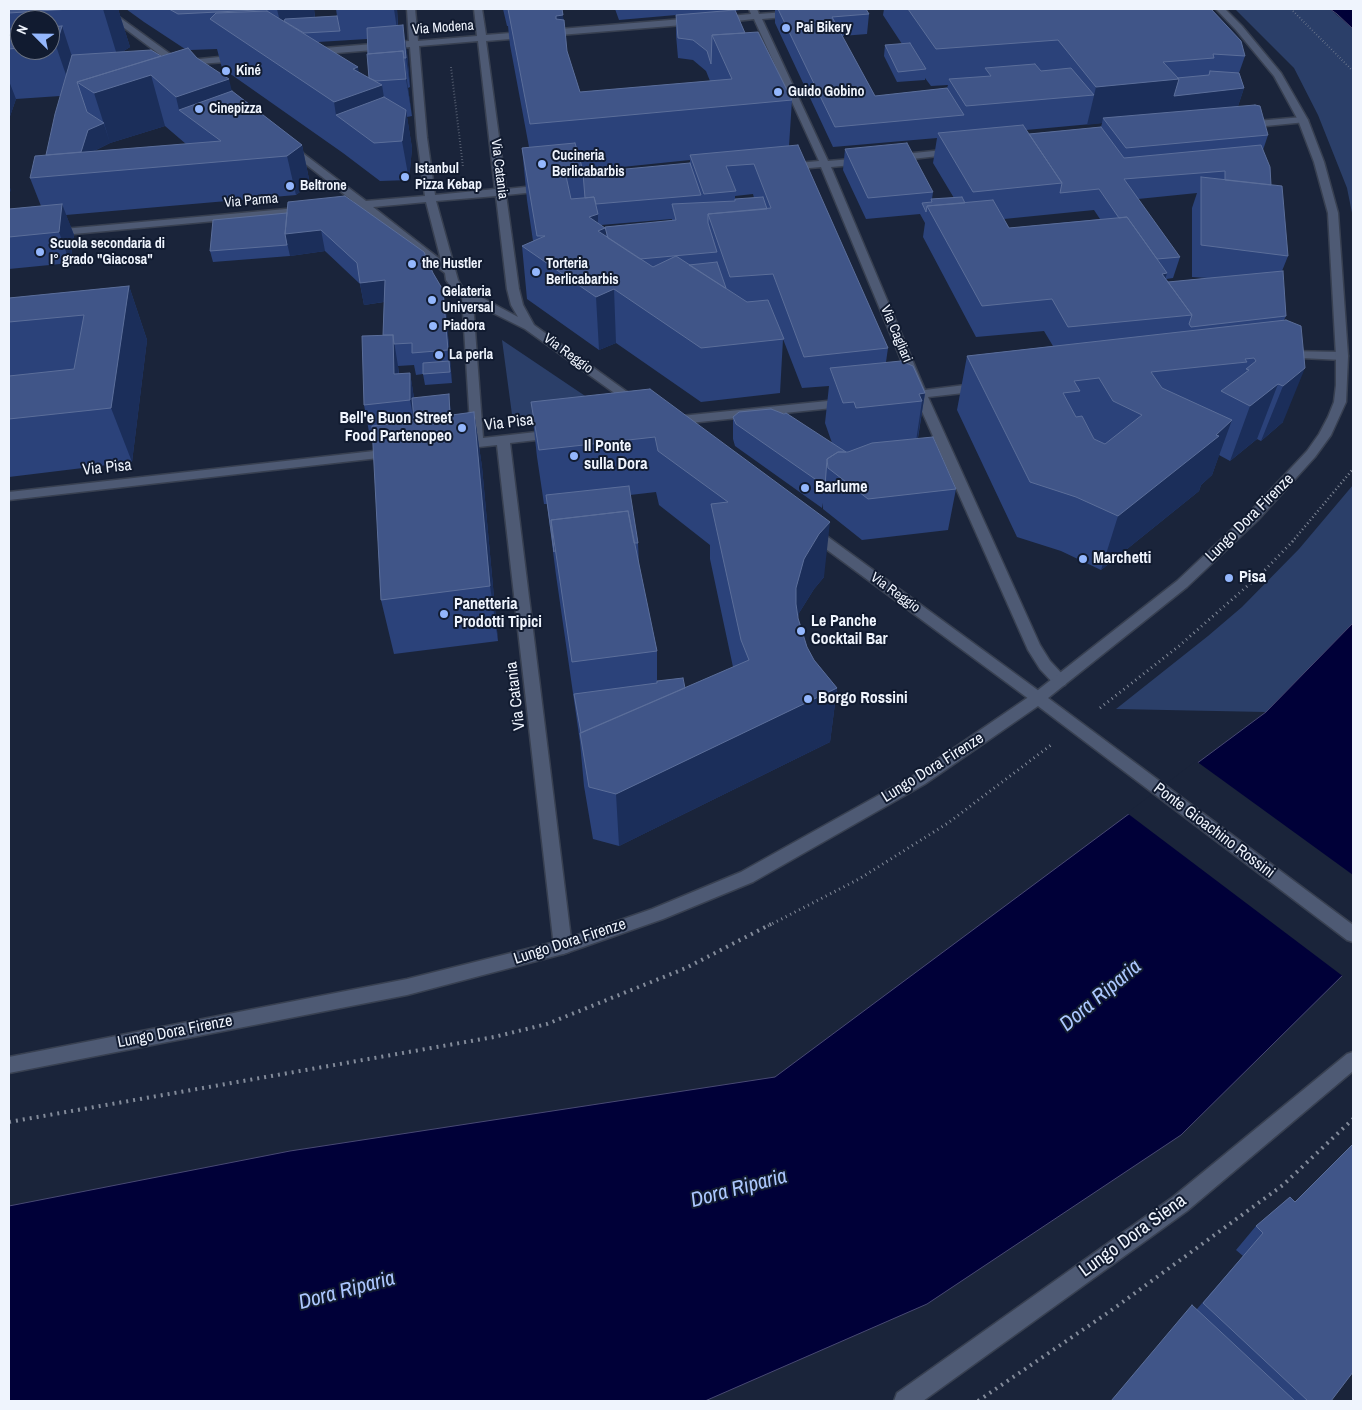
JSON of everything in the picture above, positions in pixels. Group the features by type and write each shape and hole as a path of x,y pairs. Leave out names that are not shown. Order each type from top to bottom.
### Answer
{"street":[{"path":"103,9 191,73"},
{"path":"411,9 422,138 430,198 450,271"},
{"name":"Via Catania","path":"478,9 513,289 517,305 530,327"},
{"name":"Lungo Dora Firenze","path":"9,1065 407,987 563,947 657,914 747,877 918,780 1038,698 1139,620 1215,555 1305,462 1325,434 1337,410 1342,385 1342,356 1333,213 1319,162 1303,120 1278,76 1239,28 1220,9"},
{"path":"711,20 755,13 804,13"},
{"name":"Via Cagliari","path":"755,13 825,164 921,394 1033,646 1045,665 1060,681"},
{"name":"Via Modena","path":"304,53 701,21"},
{"path":"158,65 246,58"},
{"path":"1235,126 1303,120"},
{"name":"Via Reggio","path":"282,142 450,271 452,280 467,295 530,327 675,431"},
{"path":"776,168 959,152"},
{"name":"Via Parma","path":"38,234 552,187"},
{"path":"467,295 477,443"},
{"path":"1271,356 1342,356"},
{"path":"890,398 990,386"},
{"path":"656,417 861,401"},
{"name":"Via Pisa","path":"452,446 570,432"},
{"name":"Via Catania","path":"503,440 563,947"},
{"name":"Via Pisa","path":"9,496 402,452"},
{"name":"Via Reggio","path":"803,525 1075,727"},
{"name":"Ponte Gioachino Rossini","path":"1075,727 1353,935"},
{"name":"Lungo Dora Siena","path":"905,1401 1180,1204 1353,1060"}],"path":[{"path":"1291,9 1353,71"},
{"path":"450,59 464,171"},
{"path":"1108,702 1186,640 1261,574 1291,544 1353,469"},
{"path":"978,1401 1109,1312 1283,1185 1353,1119"}],"shaded area":[{"path":"1235,9 1330,9 1353,29 1353,218 1347,188 1318,115 1294,68"},
{"path":"502,340 606,410 513,422"},
{"path":"1353,485 1353,623 1266,712 1116,709 1242,607 1299,549"}],"water":[{"path":"1330,9 1353,9 1353,29 1337,14"},
{"name":"Dora Riparia","path":"1353,623 1353,965 1181,1135 927,1304 705,1401 9,1401 9,1206 290,1151 775,1077 1266,712"}],"pier":[{"path":"1196,761 1353,875 1353,968 1344,977 1127,813"}],"building":[{"path":"9,9 70,9 10,10 9,13"},
{"path":"169,9 277,9 178,14"},
{"path":"508,9 562,9 563,15 556,16 556,19 564,20 567,51 580,92 732,79 712,35 758,32 792,100 530,124"},
{"path":"778,9 866,9 869,14 832,17 875,96 947,88 964,115 835,127"},
{"path":"908,9 1211,9 1241,41 1245,56 1213,54 1214,58 1163,62 1179,79 1096,87 1058,40 936,49"},
{"path":"735,10 745,33 712,35 711,64 707,51 693,40 678,38 676,15"},
{"path":"267,11 358,67 353,69 382,85 334,102 210,19 216,13"},
{"path":"337,16 340,31 304,33 284,21 285,19"},
{"path":"403,25 406,58 404,58 403,51 368,54 367,28"},
{"path":"9,29 10,29 10,49"},
{"path":"910,43 926,69 898,72 885,45"},
{"path":"188,48 197,58 229,79 176,97 151,75 94,93 77,82"},
{"path":"151,50 161,56 77,82 87,112 104,123 88,130 81,152 46,155 55,114 72,55"},
{"path":"403,51 406,79 376,81 369,78 367,54"},
{"path":"1035,64 1041,71 1071,68 1094,95 966,106 949,79 991,76 985,68"},
{"path":"1210,71 1239,73 1244,88 1174,96 1179,79 1177,78 1209,75"},
{"path":"232,91 302,145 287,156 30,178 35,156 221,141 179,110"},
{"path":"384,97 406,110 402,141 374,143 336,115"},
{"path":"1260,106 1268,135 1126,148 1103,118"},
{"path":"1023,125 1062,183 973,192 938,133"},
{"path":"1101,127 1124,158 1261,145 1270,167 1271,185 1225,180 1225,171 1124,179 1180,257 1157,259 1127,217 1119,218 1099,189 1060,193 1062,183 1029,134"},
{"path":"575,143 584,174 566,176 571,199 594,197 598,214 589,217 605,228 598,231 653,267 676,256 747,302 768,300 784,339 701,348 614,289 596,297 522,246 545,236 537,236 522,148"},
{"path":"907,143 933,192 868,198 845,149"},
{"path":"798,145 888,348 804,357 773,274 730,277 708,214 771,208 754,164 726,166 736,191 704,194 690,155"},
{"path":"690,163 701,195 596,204 594,197 585,198 583,173"},
{"path":"1201,177 1282,186 1288,256 1201,245"},
{"path":"345,196 424,252 443,290 448,350 412,353 412,343 394,344 393,335 383,335 385,280 360,283 357,263 321,230 285,234 288,202"},
{"path":"763,197 767,209 708,214 708,223 717,252 640,259 608,238 605,227 676,220 672,204 735,201 735,199"},
{"path":"962,197 965,203 927,206 926,212 922,203 932,202 931,199"},
{"path":"993,200 1009,228 1127,217 1167,273 1162,274 1192,315 1068,327 1052,299 982,306 927,206"},
{"path":"62,204 59,232 9,237 9,209"},
{"path":"287,213 285,234 287,245 210,251 213,220"},
{"path":"717,262 726,288 689,265"},
{"path":"1283,271 1286,316 1191,327 1189,324 1192,315 1168,282"},
{"path":"129,286 111,408 9,419 9,376 74,369 84,315 9,322 9,298"},
{"path":"1286,320 1301,326 1305,368 1283,386 1278,384 1250,406 1221,391 1249,370 1246,369 1256,361 1254,358 1245,359 1247,362 1151,372 1162,388 1232,420 1216,435 1219,436 1118,516 1076,497 1030,482 967,356","holes":["1099,378 1113,401 1142,415 1105,444 1094,439 1082,416 1076,417 1063,393 1080,391 1074,381"]},
{"path":"393,335 394,374 410,373 410,400 364,405 362,336"},
{"path":"449,361 450,372 423,374 423,363"},
{"path":"901,361 913,366 925,393 919,394 922,401 856,408 854,402 843,403 830,368"},
{"path":"650,389 830,522 819,534 804,559 796,588 796,604 798,618 807,647 814,660 837,688 616,794 589,787 580,733 749,660 741,640 711,504 728,502 658,451 655,437 539,450 531,402"},
{"path":"449,394 450,415 414,420 412,398"},
{"path":"771,409 786,413 846,452 838,452 827,459 825,486 736,424 733,417 739,412"},
{"path":"474,412 490,586 381,600 372,426"},
{"path":"933,437 956,489 868,499 828,468 827,459 838,452 848,452 872,443"},
{"path":"629,486 638,543 634,543 628,511 551,520 554,552 546,495"},
{"path":"628,511 657,651 572,662 551,520"},
{"path":"683,678 685,688 581,733 574,694"},
{"path":"1353,1144 1353,1372 1331,1401 1308,1401 1203,1303 1263,1233 1256,1226 1290,1197 1295,1202"},
{"path":"1192,1305 1295,1401 1111,1401"}],"place":[{"name":"Pai Bikery","path":"786,28"},
{"name":"Kiné","path":"226,71"},
{"name":"Guido Gobino","path":"778,92"},
{"name":"Cinepizza","path":"199,109"},
{"name":"Cucineria Berlicabarbis","path":"542,164"},
{"name":"Istanbul Pizza Kebap","path":"405,177"},
{"name":"Beltrone","path":"290,186"},
{"name":"Scuola secondaria di I° grado \"Giacosa\"","path":"40,252"},
{"name":"the Hustler","path":"412,264"},
{"name":"Torteria Berlicabarbis","path":"536,272"},
{"name":"Gelateria Universal","path":"432,300"},
{"name":"Piadora","path":"433,326"},
{"name":"La perla","path":"439,355"},
{"name":"Bell'e Buon Street Food Partenopeo","path":"462,428"},
{"name":"Il Ponte sulla Dora","path":"574,456"},
{"name":"Barlume","path":"805,488"},
{"name":"Marchetti","path":"1083,559"},
{"name":"Pisa","path":"1229,578"},
{"name":"Panetteria Prodotti Tipici","path":"444,614"},
{"name":"Le Panche Cocktail Bar","path":"801,631"},
{"name":"Borgo Rossini","path":"808,699"}]}
